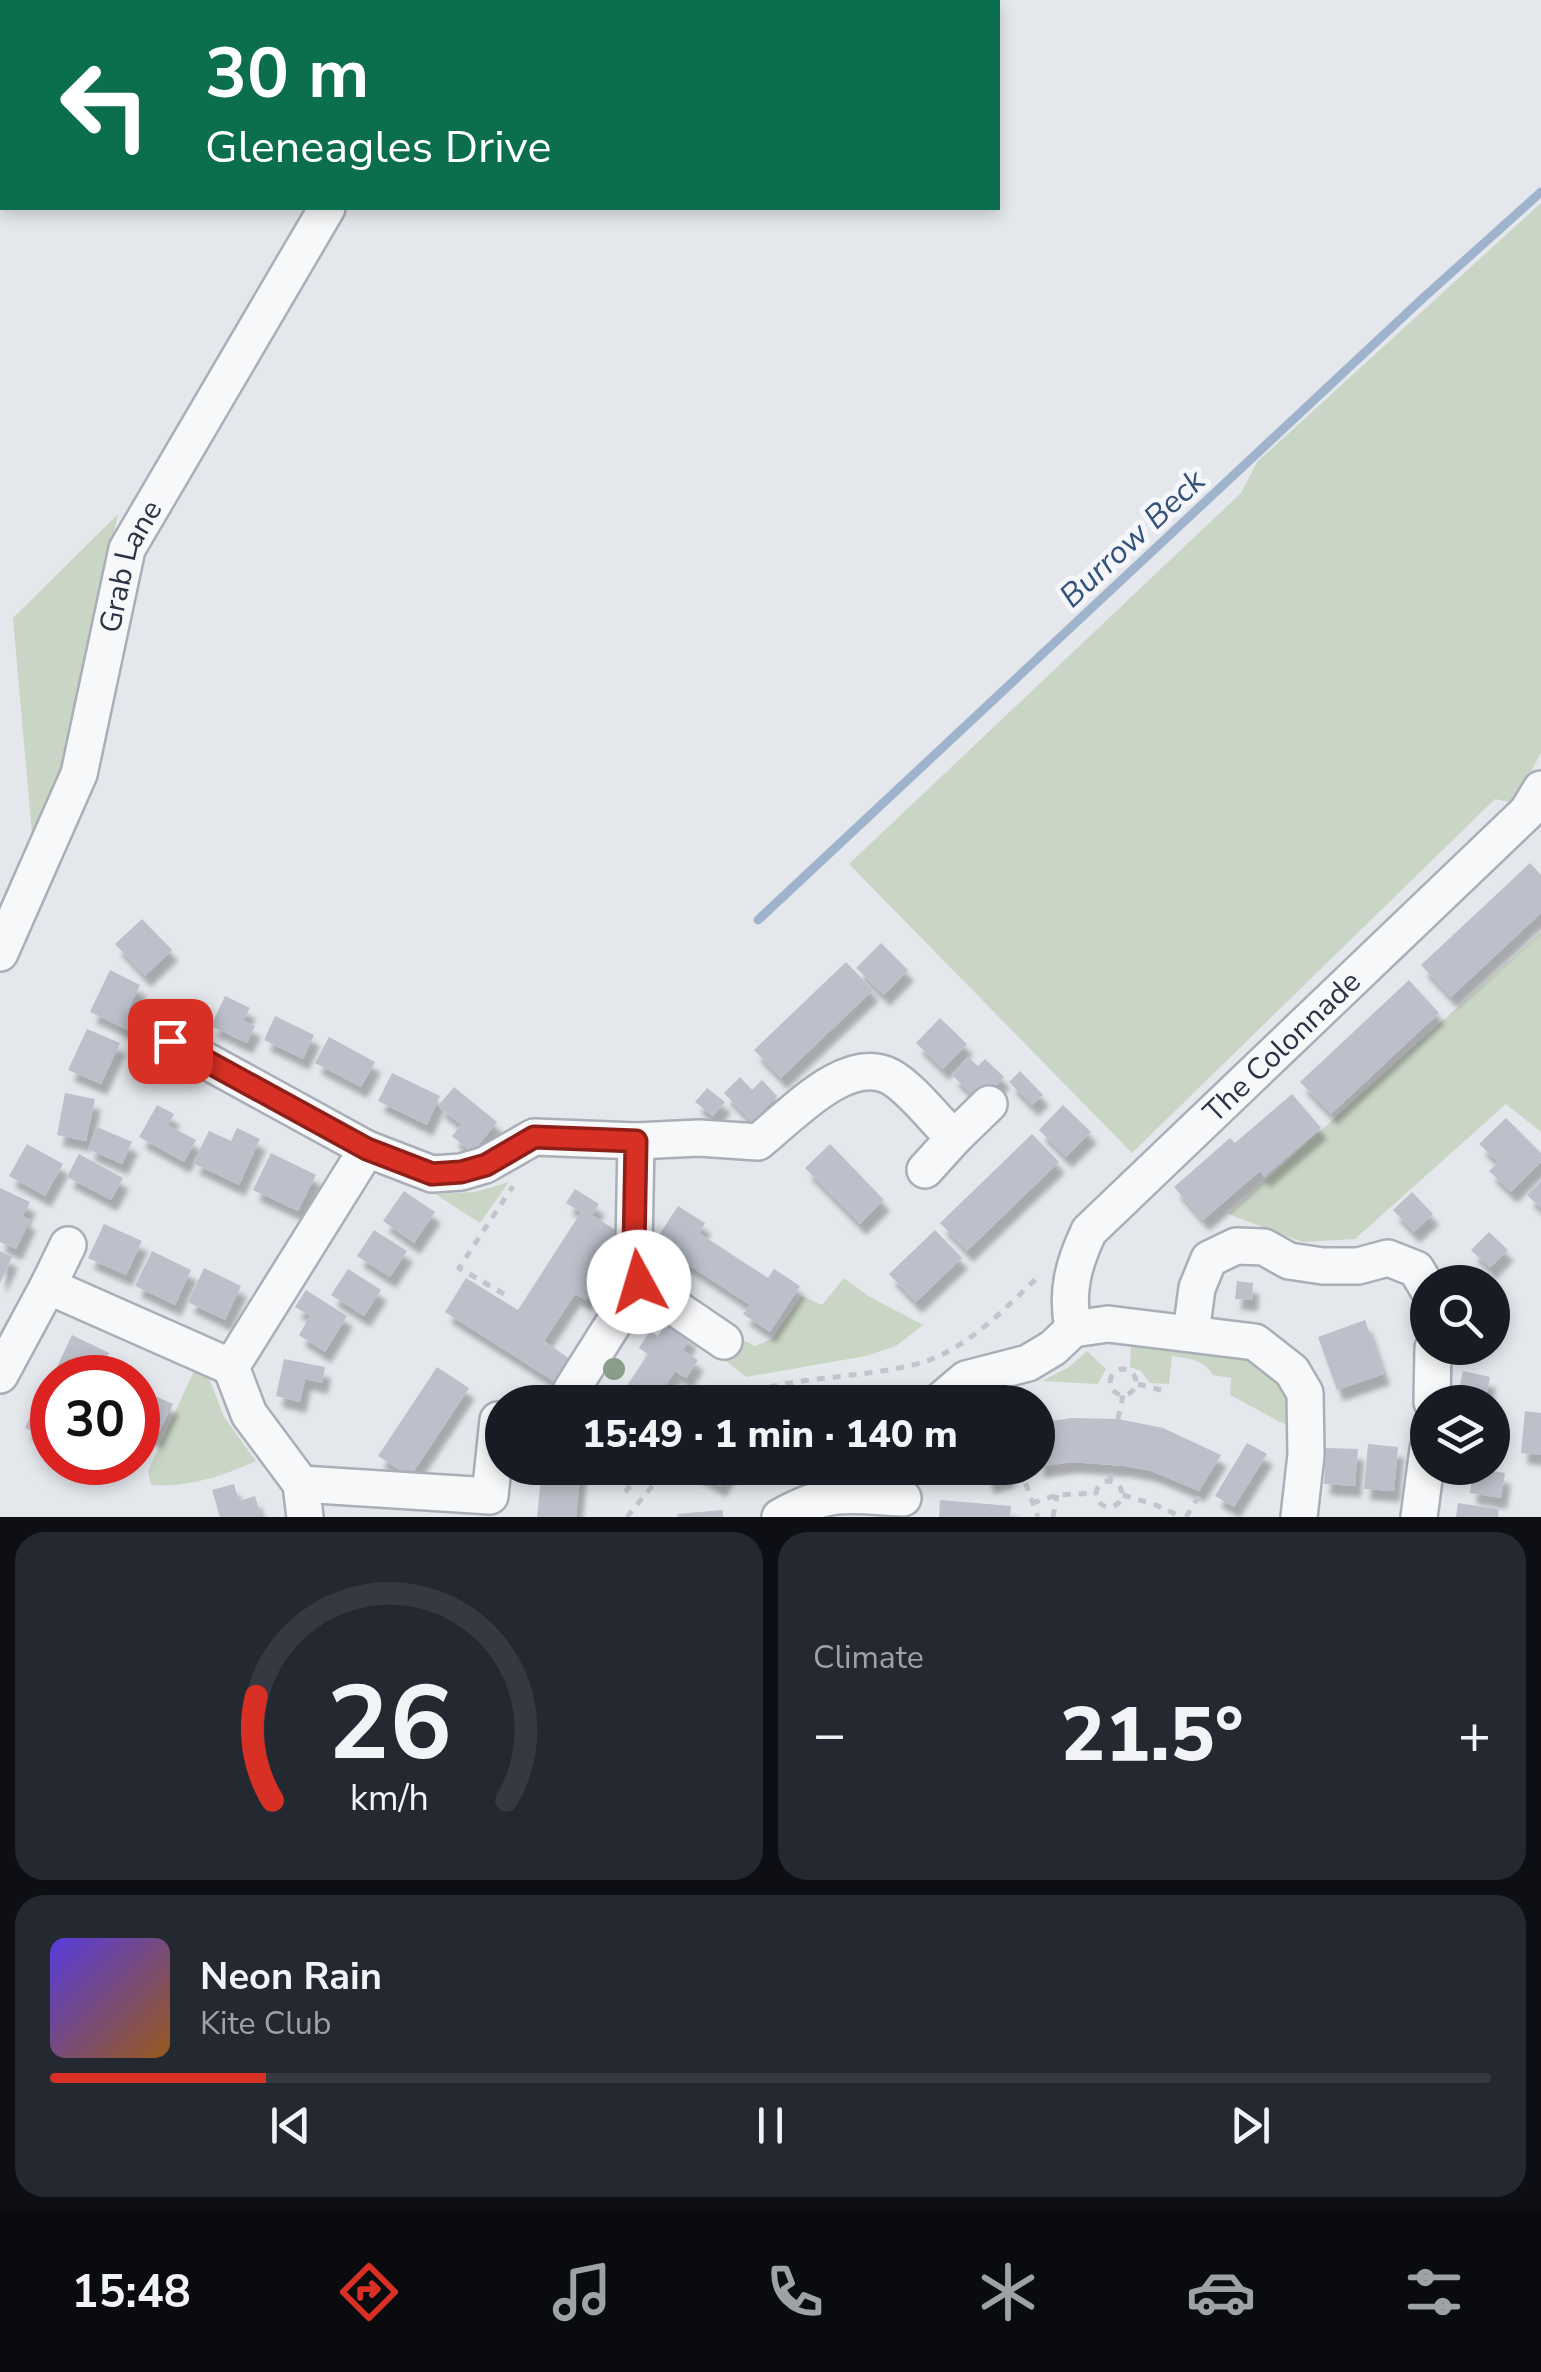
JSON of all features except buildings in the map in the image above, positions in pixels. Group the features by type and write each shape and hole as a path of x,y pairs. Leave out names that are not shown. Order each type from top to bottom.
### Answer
{"street":[{"name":"Grab Lane","path":"0,953 79,774 128,549 326,210"},
{"name":"The Colonnade","path":"1073,1329 1068,1301 1073,1265 1088,1231 1527,812 1541,789"},
{"path":"170,1041 367,1149 432,1174 486,1165 534,1137 758,1142 842,1075 872,1070 894,1078 954,1138"},
{"path":"925,1170 989,1104"},
{"path":"574,1385 639,1282 634,1248 636,1141"},
{"path":"231,1367 367,1149"},
{"path":"0,1374 68,1245"},
{"path":"1191,1333 1197,1288 1209,1259 1236,1246 1264,1248 1289,1260 1324,1266 1358,1266 1388,1258 1410,1267"},
{"path":"639,1282 724,1341"},
{"path":"48,1286 231,1367 249,1414 303,1500 490,1496 491,1485"},
{"path":"959,1385 966,1379 1028,1364 1073,1329 1108,1324 1256,1342 1292,1370 1305,1393 1306,1455 1299,1517"},
{"path":"1419,1517 1423,1485"},
{"path":"780,1517 812,1499 838,1494 905,1494"}],"path":[{"path":"504,1294 459,1268 513,1186"},
{"path":"776,1385 916,1365 969,1340 1048,1268"},
{"path":"1131,1372 1136,1384 1132,1392 1122,1395 1111,1385 1115,1373 1131,1372"},
{"path":"1136,1384 1169,1392"},
{"path":"1118,1420 1122,1395"},
{"path":"1110,1481 1112,1464"},
{"path":"1096,1493 1101,1484 1110,1481 1119,1486 1122,1495"},
{"path":"625,1492 631,1485"},
{"path":"626,1517 653,1485"},
{"path":"1026,1485 1038,1517"},
{"path":"1122,1495 1184,1517 1202,1491"},
{"path":"1032,1502 1057,1495 1096,1493"},
{"path":"1096,1493 1100,1502 1112,1507 1122,1495"},
{"path":"1053,1517 1057,1495"},
{"path":"1165,1508 1165,1517"}],"green space":[{"path":"1541,203 1541,753 1514,803 1495,799 1132,1153 849,864 1241,493 1257,462"},
{"path":"118,514 61,772 32,834 13,618"},
{"path":"1541,932 1541,1132 1506,1104 1355,1239 1303,1242 1228,1214"},
{"path":"509,1182 480,1223 435,1194 475,1192"},
{"path":"844,1278 870,1297 923,1325 896,1346 866,1356 746,1377 722,1358 737,1337 755,1346 772,1339 802,1296 822,1305"},
{"path":"1131,1346 1208,1351 1255,1364 1273,1378 1286,1397 1291,1425 1230,1395 1231,1378 1213,1375 1196,1361 1172,1356 1169,1384 1150,1383 1141,1371 1130,1367"},
{"path":"1087,1351 1106,1369 1098,1384 1042,1381 1069,1367"},
{"path":"194,1371 209,1378 224,1417 256,1461 205,1480 160,1485 160,1445"}],"waterway":[{"name":"Burrow Beck","path":"758,920 1541,192"}],"route":[{"path":"170,1041 367,1149 432,1174 486,1165 534,1137 636,1141 634,1248 639,1282"}]}
